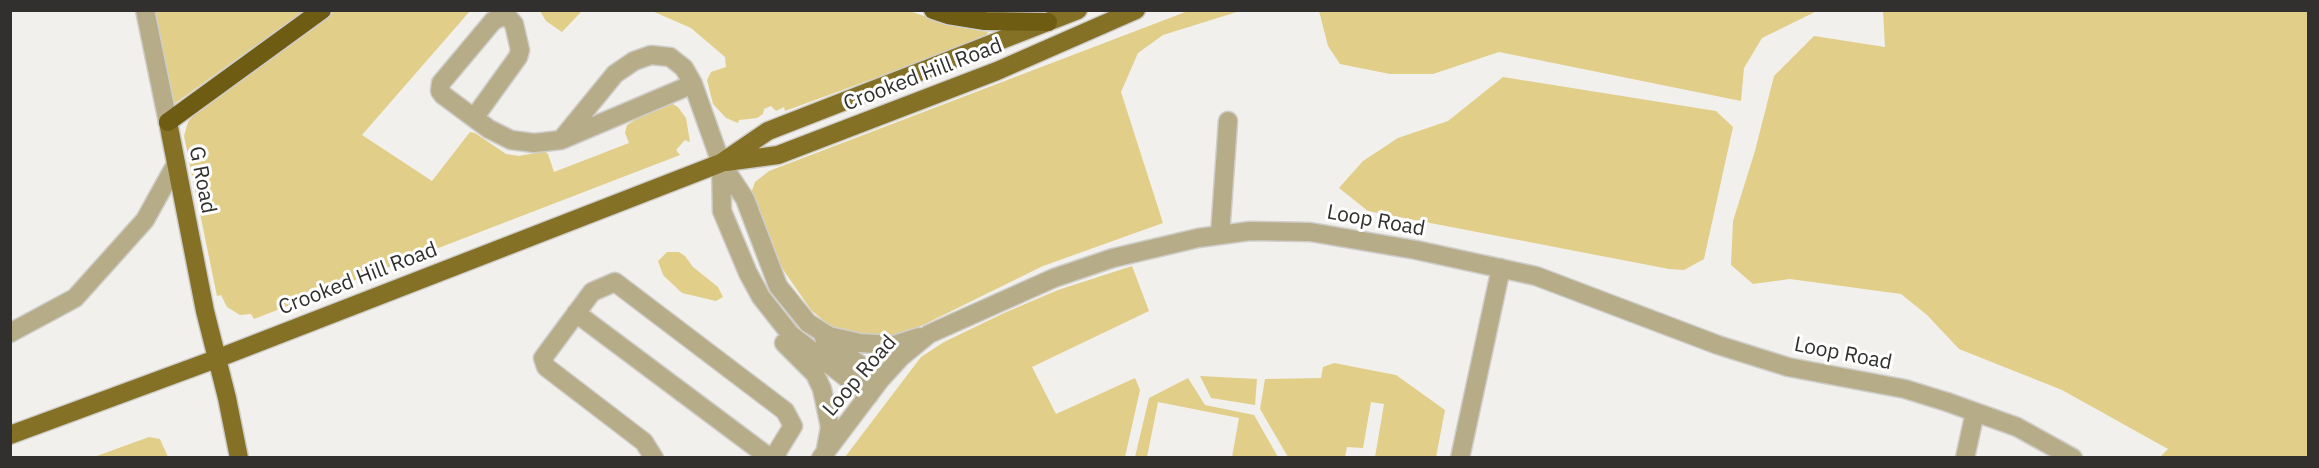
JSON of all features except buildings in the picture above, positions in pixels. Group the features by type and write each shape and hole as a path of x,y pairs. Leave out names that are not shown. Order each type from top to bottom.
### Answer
{"highway":[{"path":"168,122 322,10"},
{"path":"933,10 985,21 1048,22"}],"main road":[{"name":"Crooked Hill Road","path":"10,435 216,359 721,163 768,131 1078,10"},
{"name":"Crooked Hill Road","path":"721,163 778,155 996,70 1137,10"},
{"name":"G Road","path":"168,122 216,359 227,398 239,458"}],"street":[{"name":"G Road","path":"145,10 168,122"},
{"path":"474,118 518,57 519,43 514,24 508,17 501,17 493,21 441,83 440,90 443,95 474,118 511,140 534,143 561,140 693,84"},
{"path":"561,140 615,74 634,61 651,55 670,57 684,68 693,84 721,163 745,199 778,286 808,323 874,388"},
{"path":"1220,235 1228,121"},
{"path":"721,163 722,211 748,273 769,309 779,338 815,374 822,389 830,427 823,455"},
{"path":"10,333 75,298 145,220 176,164"},
{"name":"Loop Road","path":"823,455 874,388 901,357 929,334 1054,278 1113,258 1198,237 1250,231 1310,232 1416,250 1536,276 1718,345 1788,367 1905,389 1975,412 2017,427 2073,458"},
{"path":"1464,457 1501,268"},
{"path":"654,458 644,442 546,367 543,358 592,292 615,282 785,411 793,426 777,452 777,458"},
{"path":"769,309 802,345 874,388"},
{"path":"576,313 770,458"},
{"path":"808,323 828,336 860,343 894,345 929,334"},
{"path":"1965,458 1975,412"}],"shaded area":[{"path":"336,10 470,11 362,135 432,181 470,132 506,154 519,156 544,151 548,154 554,172 629,143 625,133 627,125 663,103 671,103 678,107 686,118 690,142 685,140 676,150 680,155 254,319 251,314 240,315 227,307 221,295 217,296 184,136 188,122 198,110"},
{"path":"1319,10 1817,11 1762,38 1744,68 1741,101 1499,52 1433,74 1390,74 1340,64 1328,46"},
{"path":"154,11 304,11 174,104"},
{"path":"540,11 582,11 562,32 546,21"},
{"path":"652,11 909,11 958,27 988,32 985,38 785,111 784,107 776,111 771,106 764,109 763,114 757,118 739,120 738,123 726,118 713,104 707,80 711,72 726,67 725,57 691,28"},
{"path":"1188,11 1240,11 1163,35 1138,53 1121,92 1163,223 1043,266 921,326 887,338 854,334 829,325 811,310 782,268 758,219 750,196 755,182 769,171"},
{"path":"1883,11 2308,11 2308,457 2160,457 2168,449 2062,390 1959,349 1927,315 1901,294 1790,279 1753,284 1731,265 1733,221 1755,151 1774,76 1814,36 1885,47"},
{"path":"1503,77 1716,111 1733,127 1704,259 1684,270 1669,269 1368,211 1339,188 1363,161 1398,138 1448,121"},
{"path":"667,252 679,252 685,256 693,267 718,287 723,297 716,301 682,293 663,275 658,261"},
{"path":"1132,266 1149,311 1032,367 1056,414 1135,378 1140,390 1125,457 845,457 921,357 944,342 1004,313 1058,290"},
{"path":"1334,363 1396,375 1445,410 1436,457 1375,457 1384,404 1371,402 1363,448 1347,447 1345,457 1288,457 1260,409 1265,379 1321,378 1323,367"},
{"path":"1200,376 1257,379 1255,405 1211,398"},
{"path":"1188,378 1205,405 1254,415 1278,457 1232,457 1239,418 1158,402 1147,457 1135,457 1149,398"},
{"path":"149,437 160,439 168,457 94,457"}]}
